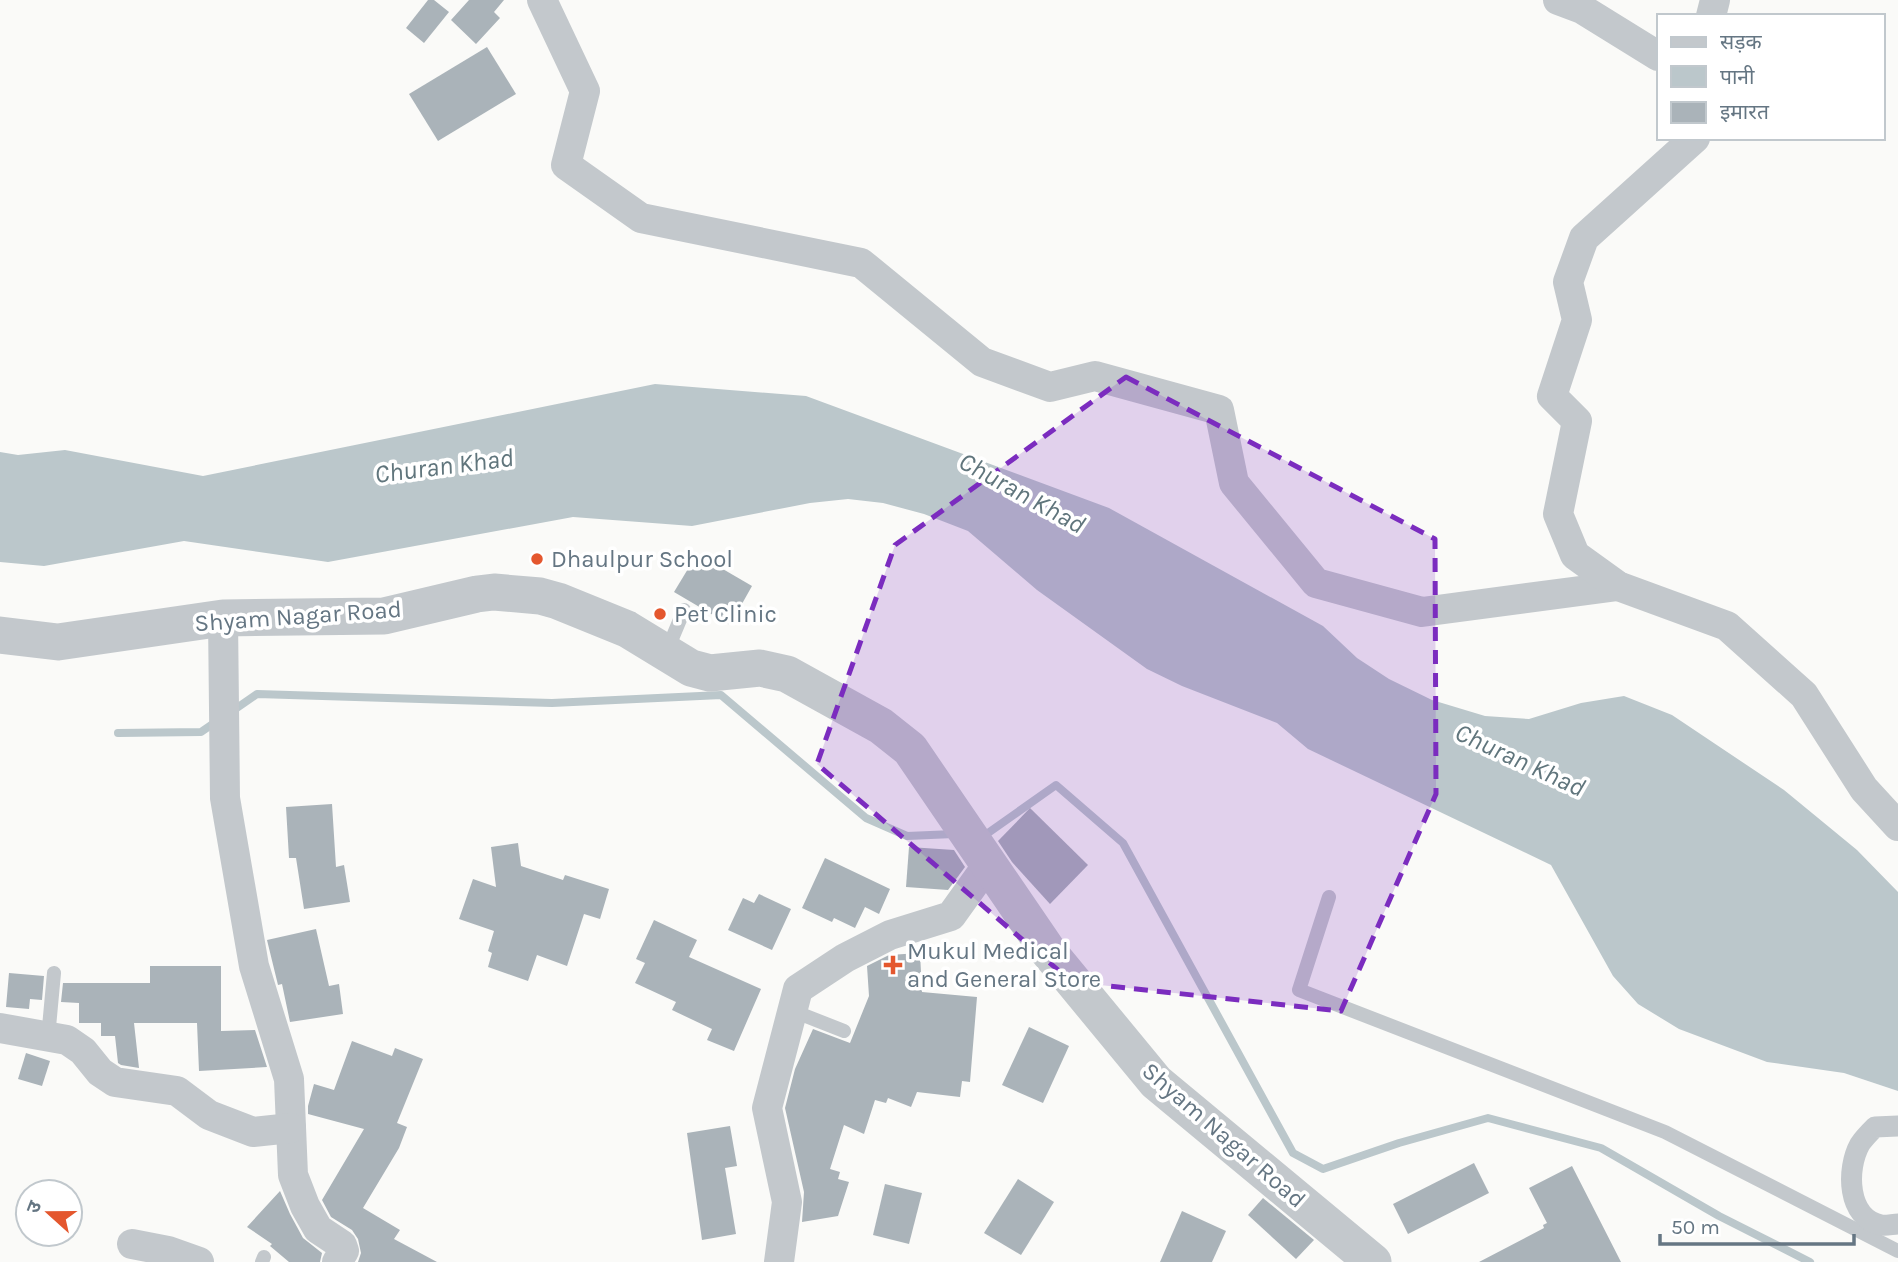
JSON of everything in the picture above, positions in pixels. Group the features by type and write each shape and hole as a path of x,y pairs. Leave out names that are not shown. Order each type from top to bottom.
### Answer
{"street":[{"path":"542,0 585,91 566,165 641,218 861,263 982,362 1050,387 1095,376 1219,410 1234,482 1316,583 1422,612 1618,586"},
{"path":"1558,0 1582,9 1657,56"},
{"path":"1693,140 1584,238 1567,282 1577,320 1552,396 1577,421 1559,514 1575,555 1618,586 1727,626 1804,695 1864,789 1898,826"},
{"name":"Shyam Nagar Road","path":"0,635 58,642 223,618 384,615 477,593 494,592 540,596 558,601 627,629 691,668 710,673 760,668 787,674 881,726 910,749 1048,951 1156,1082 1373,1262"},
{"path":"223,618 225,798 254,966 289,1079 293,1175 305,1206 318,1228 342,1245 344,1251 337,1262"},
{"path":"779,1262 787,1202 766,1108 798,989 845,958 890,935 951,916 989,863"},
{"path":"0,1028 67,1040 83,1051 100,1072 116,1082 177,1091 209,1115 253,1132 291,1128"},
{"path":"1898,1126 1875,1127 1860,1145 1852,1171 1852,1195 1862,1214 1881,1225 1898,1224"},
{"path":"132,1244 168,1251 199,1262"}],"lane":[{"path":"666,653 684,610"},
{"path":"1329,897 1299,990 1665,1132 1898,1251"},
{"path":"48,1038 54,973"},
{"path":"793,1011 844,1031"}],"highlighted area":[{"path":"1126,377 1435,539 1436,794 1341,1011 1072,982 817,764 895,545"}],"water":[{"name":"Churan Khad","path":"655,384 806,396 1109,508 1323,626 1357,658 1389,679 1432,700 1485,716 1529,719 1581,703 1624,696 1672,715 1784,790 1857,850 1898,892 1898,1091 1844,1073 1767,1062 1679,1029 1638,1004 1613,976 1551,865 1308,749 1277,723 1182,686 1147,669 1037,590 968,531 924,514 883,503 848,499 810,503 692,526 573,517 328,562 184,541 44,566 0,562 0,452 18,455 65,450 203,476"}],"building":[{"path":"428,0 434,0 449,12 424,43 406,28"},
{"path":"469,0 504,0 494,12 500,18 476,44 451,20"},
{"path":"487,47 516,94 438,141 409,94"},
{"path":"697,554 752,586 730,625 674,592"},
{"path":"332,804 336,867 344,865 350,902 304,909 296,858 289,858 286,807"},
{"path":"1030,808 1088,865 1050,904 1012,862 998,841"},
{"path":"518,843 521,866 563,880 565,875 609,889 600,919 584,914 567,966 537,955 528,981 488,967 492,953 488,951 494,931 459,919 473,879 496,887 491,847"},
{"path":"909,847 954,850 965,867 948,890 906,887"},
{"path":"825,858 890,889 879,914 865,907 855,928 834,918 832,922 802,908"},
{"path":"759,894 791,909 772,950 728,930 743,898 754,903"},
{"path":"654,920 697,940 689,957 761,989 734,1051 707,1040 712,1029 672,1010 676,1002 635,983 645,963 636,959"},
{"path":"316,929 329,986 339,984 343,1014 290,1022 282,984 278,985 267,940"},
{"path":"920,953 922,992 977,997 970,1082 962,1081 960,1097 917,1092 911,1107 888,1098 886,1103 875,1100 864,1134 844,1125 830,1169 840,1172 838,1179 849,1182 838,1216 802,1222 804,1192 785,1108 795,1069 813,1029 850,1043 869,996 867,966 889,955"},
{"path":"150,966 221,966 221,1031 255,1030 267,1067 199,1071 197,1023 134,1023 139,1068 121,1065 118,1063 115,1036 101,1036 101,1023 79,1023 79,1003 61,1002 63,983 150,983"},
{"path":"9,973 44,976 42,1000 30,999 29,1009 6,1007"},
{"path":"1029,1027 1069,1046 1043,1103 1002,1085"},
{"path":"352,1041 392,1056 395,1048 423,1059 397,1123 407,1127 399,1148 363,1208 400,1230 394,1239 437,1262 358,1262 361,1253 358,1239 352,1230 331,1217 322,1200 364,1129 308,1114 308,1106 314,1084 334,1090"},
{"path":"26,1053 50,1061 42,1086 18,1079"},
{"path":"730,1126 737,1166 725,1168 736,1234 702,1240 687,1133"},
{"path":"1474,1163 1489,1193 1408,1234 1393,1204"},
{"path":"1572,1166 1621,1262 1479,1262 1544,1228 1543,1225 1547,1223 1529,1188"},
{"path":"1018,1179 1054,1202 1021,1255 984,1233"},
{"path":"885,1184 922,1193 909,1244 873,1235"},
{"path":"280,1191 303,1238 322,1253 320,1262 289,1262 270,1246 272,1244 247,1227"},
{"path":"1263,1198 1314,1240 1296,1259 1248,1215"},
{"path":"1182,1211 1226,1231 1212,1262 1160,1262"}],"waterway":[{"path":"231,712 257,694 552,703 721,695 866,818 907,836 954,834"},
{"path":"118,733 201,732 217,721"},
{"path":"981,833 988,833 1056,785 1123,843 1293,1153 1323,1169 1399,1143 1488,1118 1601,1148 1719,1216 1810,1262"}],"place":[{"name":"Dhaulpur School","path":"537,559"},
{"name":"Pet Clinic","path":"660,614"},
{"name":"Mukul Medical and General Store","path":"893,965"}]}
